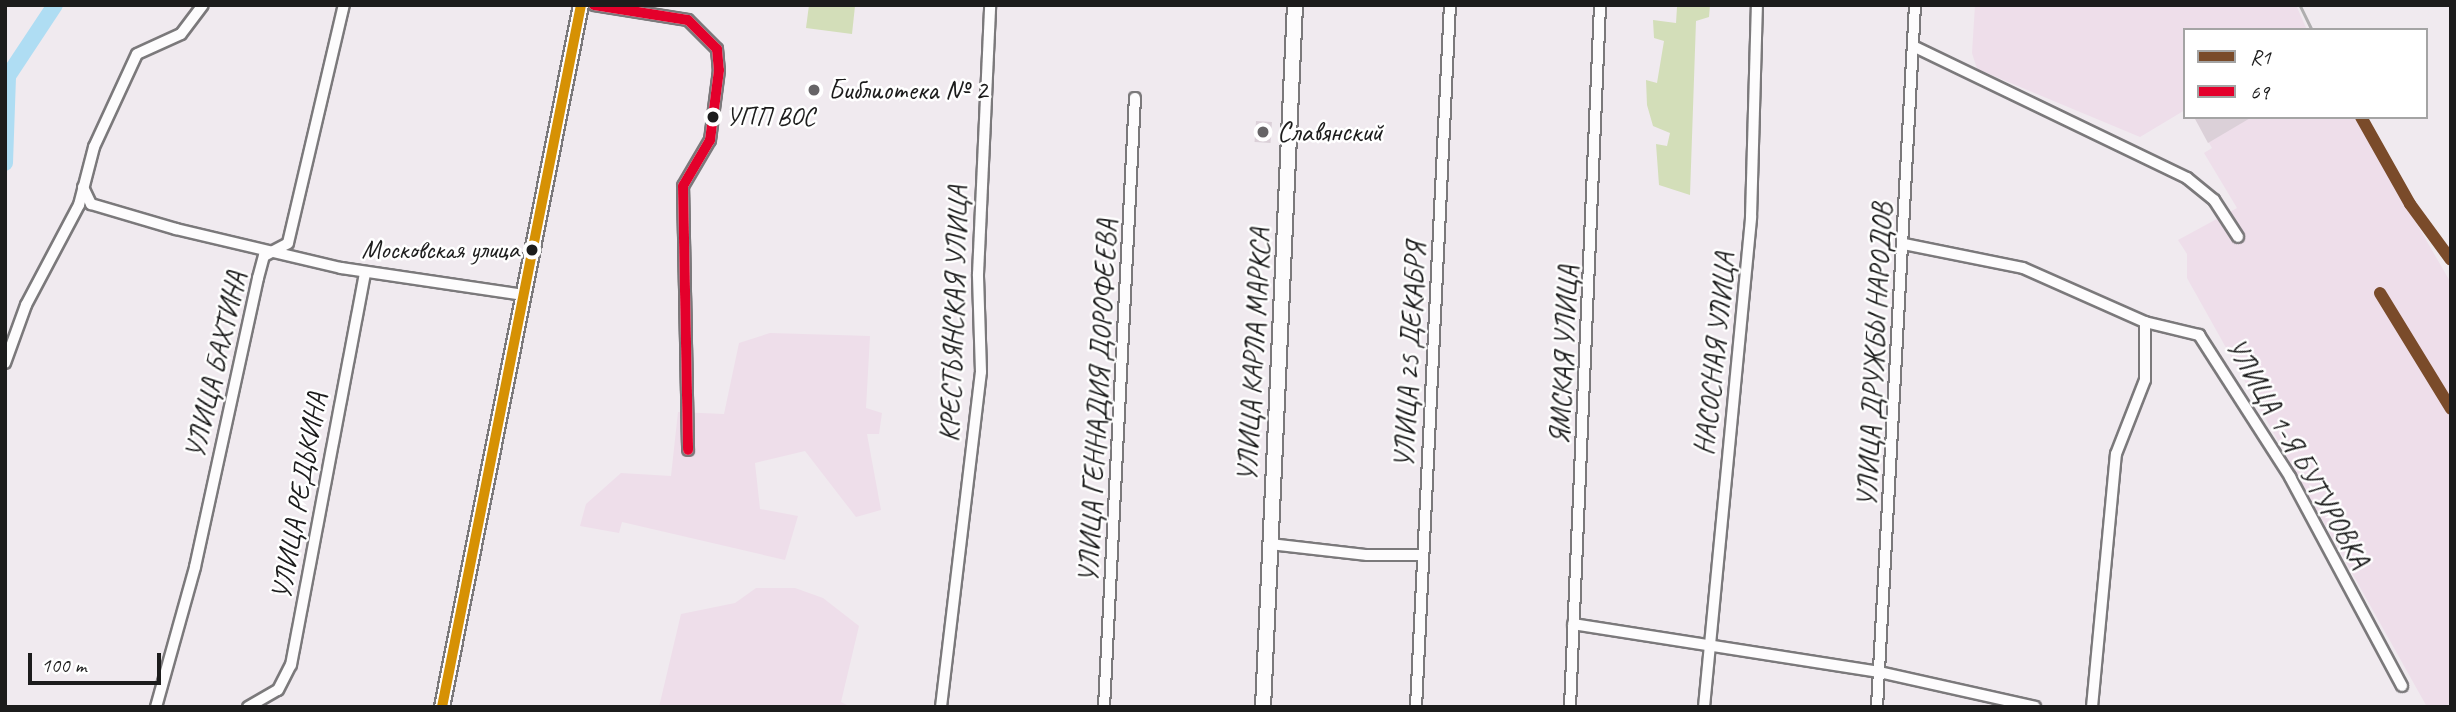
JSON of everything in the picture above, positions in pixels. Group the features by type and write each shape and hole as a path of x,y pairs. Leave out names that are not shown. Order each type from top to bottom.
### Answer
{"street":[{"path":"5,363 26,305 79,205 103,124 137,54 181,33 203,5"},
{"name":"УЛИЦА БАХТИНА","path":"156,707 195,567 258,278 264,256 276,253 288,243 298,211 344,5"},
{"path":"442,707 581,5"},
{"path":"594,5 688,20 717,49 719,70 710,140 683,186 688,450"},
{"name":"КРЕСТЬЯНСКАЯ УЛИЦА","path":"941,707 981,372 978,274 990,5"},
{"name":"УЛИЦА КАРЛА МАРКСА","path":"1263,707 1295,5"},
{"name":"УЛИЦА 25 ДЕКАБРЯ","path":"1416,707 1450,5"},
{"name":"ЯМСКАЯ УЛИЦА","path":"1570,707 1600,5"},
{"name":"НАСОСНАЯ УЛИЦА","path":"1704,707 1751,217 1757,5"},
{"name":"УЛИЦА ДРУЖБЫ НАРОДОВ","path":"1877,707 1915,5"},
{"path":"1914,47 2145,155 2214,200 2238,237"},
{"name":"УЛИЦА ГЕННАДИЯ ДОРОФЕЕВА","path":"1104,707 1135,98"},
{"path":"83,187 92,204"},
{"path":"79,205 92,204 276,253 365,273 524,295"},
{"name":"УЛИЦА 1-Я БУТУРОВКА","path":"1904,244 2023,268 2145,322 2187,331 2207,342 2290,477 2402,686"},
{"name":"УЛИЦА РЕДЬКИНА","path":"248,707 278,690 291,665 365,273"},
{"path":"2092,707 2122,441 2145,380 2145,322"},
{"path":"1270,544 1367,555 1423,555"},
{"path":"1573,624 1709,643 1880,672 2035,707"}],"shaded area":[{"path":"1975,5 2296,5 2306,28 2183,28 2183,111 2140,137 1977,69 1972,53"},
{"path":"2195,119 2356,119 2451,283 2451,703 2444,707 2427,707 2187,278 2187,254 2178,240 2237,208 2204,153 2212,148"},
{"path":"770,333 870,336 866,408 882,413 879,434 867,434 881,510 856,517 805,451 755,463 760,509 798,516 785,560 622,522 619,533 580,526 586,504 621,473 671,476 678,412 724,414 739,343"},
{"path":"756,588 795,588 823,598 859,626 841,702 851,707 659,707 681,614 735,603"}],"green space":[{"path":"809,5 855,6 852,34 806,28"},
{"path":"1672,5 1710,5 1709,17 1696,21 1690,195 1659,185 1656,144 1667,146 1670,133 1653,126 1647,105 1646,80 1657,83 1664,41 1654,38 1653,20 1676,23 1677,7"}],"building":[{"path":"2195,119 2249,119 2208,143"},
{"name":"Славянский","path":"1256,121 1272,122 1270,143 1255,142"}],"waterway":[{"path":"5,163 8,76 55,5"}],"railway":[{"path":"2300,5 2311,28"},
{"path":"2362,119 2410,204 2451,260"},
{"path":"2380,293 2451,409"}],"transit line":[{"path":"442,707 581,5"},
{"name":"69","path":"594,5 688,20 717,49 719,70 710,140 683,186 688,450"},
{"name":"R1","path":"2362,119 2410,204 2451,260"},
{"name":"R1","path":"2380,293 2451,409"}],"place":[{"name":"Библиотека № 2","path":"814,90"},
{"name":"УПП ВОС","path":"713,117"},
{"name":"Славянский","path":"1263,132"},
{"name":"Московская улица","path":"532,250"}]}
